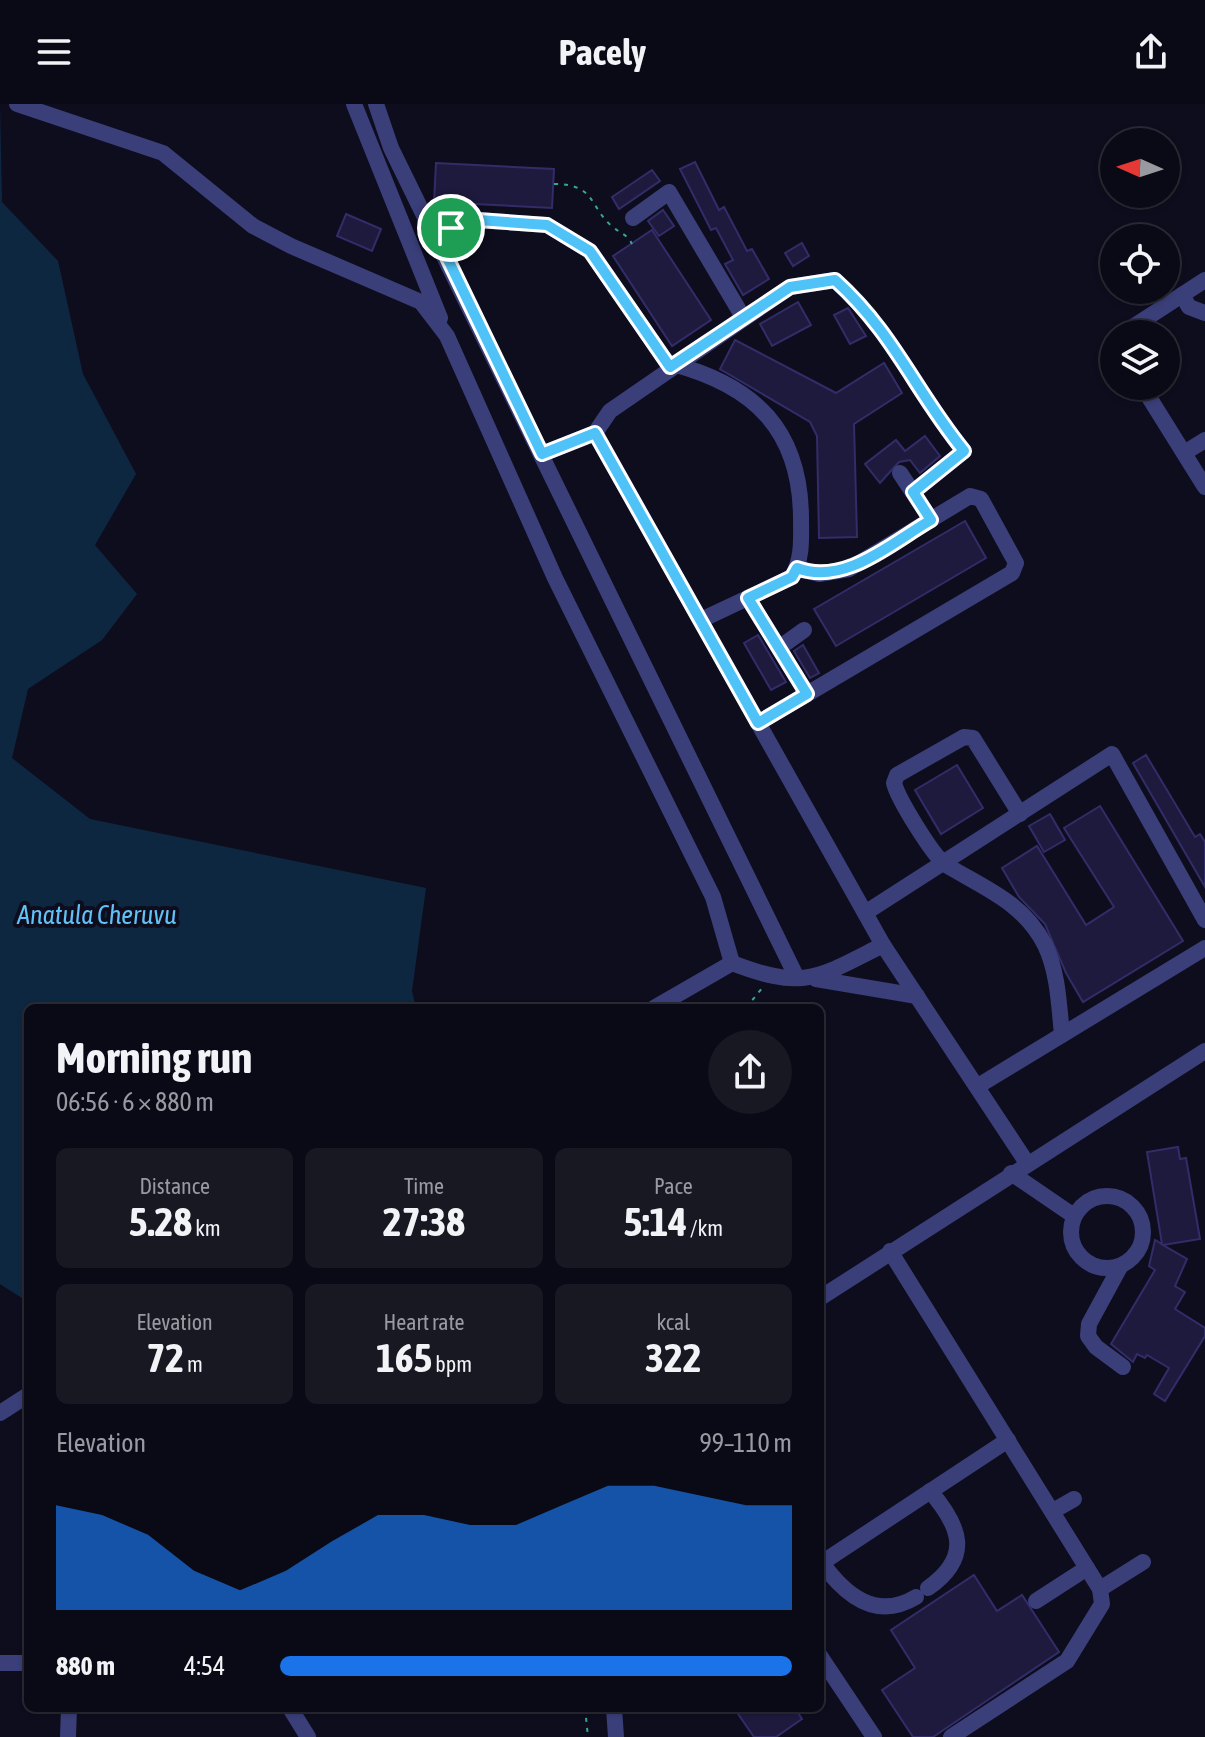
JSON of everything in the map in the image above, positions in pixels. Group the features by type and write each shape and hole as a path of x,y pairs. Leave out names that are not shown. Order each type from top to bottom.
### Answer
{"lane":[{"path":"17,104 163,153 253,226 291,246 421,302 447,336"},
{"path":"354,104 447,336 555,578 713,897 732,963"},
{"path":"376,104 391,148 797,978"},
{"path":"633,218 669,192 743,317"},
{"path":"440,243 451,228 464,219 547,225 590,251 672,366 691,369 756,401 778,429 797,463 801,493 801,556 797,568 792,577 701,620"},
{"path":"590,251 604,240"},
{"path":"542,454 595,433 610,411 790,287 835,280 865,307 901,353 924,401 964,451 913,492"},
{"path":"1144,320 1205,280"},
{"path":"1182,295 1189,307 1205,313"},
{"path":"1151,400 1205,487"},
{"path":"595,433 883,945 1027,1163"},
{"path":"1184,453 1205,440"},
{"path":"900,473 931,520"},
{"path":"758,723 1012,573 1016,563 981,499 970,496 849,569 819,574 797,568"},
{"path":"748,598 807,694"},
{"path":"779,648 804,630"},
{"path":"1020,814 973,738 964,737 897,775 894,783 896,792 943,863 1002,896 1033,927 1053,966 1062,1035"},
{"path":"865,913 1112,754 1205,920"},
{"path":"816,979 883,945"},
{"path":"978,1086 1205,948"},
{"path":"732,963 771,978 816,979 917,996"},
{"path":"661,1004 732,963"},
{"path":"824,1295 1205,1051"},
{"path":"1011,1173 1074,1216"},
{"path":"1120,1267 1095,1267 1076,1252 1071,1228 1074,1216 1090,1200 1101,1196 1113,1196 1133,1207 1143,1227 1139,1251 1120,1267 1089,1324 1088,1336 1096,1347 1123,1367"},
{"path":"890,1251 1100,1589 1102,1604 1067,1661 951,1737"},
{"path":"0,1413 24,1398"},
{"path":"824,1562 1008,1440"},
{"path":"824,1567 847,1594 866,1604 886,1607 922,1592 945,1576 956,1559 957,1543 949,1513 930,1491"},
{"path":"1053,1511 1074,1499"},
{"path":"1100,1589 1143,1562"},
{"path":"1036,1601 1087,1568"},
{"path":"0,1663 24,1663"},
{"path":"825,1674 874,1737"},
{"path":"68,1737 69,1712"},
{"path":"292,1712 308,1737"},
{"path":"614,1712 616,1737"}],"path":[{"path":"554,184 577,188 590,196 612,227 627,235 632,244"},
{"path":"749,1004 771,978"},
{"path":"585,1712 588,1737"}],"water":[{"name":"Anatula Cheruvu","path":"0,106 2,202 58,261 83,374 136,474 95,545 137,594 102,640 28,689 12,758 90,819 426,888 412,991 415,1004 24,1004 24,1299 0,1284"}],"building":[{"path":"695,162 719,210 724,207 747,251 752,249 769,279 743,295 725,264 733,260 716,228 711,230 680,169"},
{"path":"436,163 554,169 552,208 434,202"},
{"path":"652,170 660,181 619,209 612,197"},
{"path":"663,210 674,226 659,236 648,221"},
{"path":"346,214 381,229 372,251 337,236"},
{"path":"652,230 711,320 672,346 613,256"},
{"path":"802,243 809,256 793,266 785,253"},
{"path":"798,302 811,325 772,346 760,324"},
{"path":"848,308 866,336 850,344 834,315"},
{"path":"735,340 836,393 884,363 902,393 854,424 857,537 819,538 817,436 810,422 720,369"},
{"path":"925,436 940,456 920,473 910,460 899,462 880,483 865,464 896,440 905,451"},
{"path":"965,521 986,558 836,646 814,609"},
{"path":"758,635 786,682 771,690 744,643"},
{"path":"803,645 819,673 810,678 794,651"},
{"path":"1146,755 1195,837 1200,834 1205,842 1205,887 1133,763"},
{"path":"957,765 983,808 941,834 915,790"},
{"path":"1100,806 1183,941 1083,1002 1066,973 1045,924 1019,897 1002,868 1037,846 1086,925 1114,907 1064,828"},
{"path":"1050,814 1065,840 1044,852 1029,826"},
{"path":"1178,1147 1180,1159 1186,1158 1200,1239 1163,1245 1187,1259 1175,1286 1185,1292 1175,1309 1205,1328 1205,1336 1165,1401 1154,1394 1169,1368 1147,1355 1145,1358 1137,1354 1133,1362 1111,1344 1155,1270 1149,1266 1155,1240 1162,1244 1147,1152"},
{"path":"974,1575 997,1611 1022,1595 1059,1652 933,1737 913,1737 882,1690 915,1668 891,1630"},
{"path":"737,1712 798,1712 802,1719 776,1737 754,1737"}],"route":[{"path":"464,219 547,225 573,239 590,251 670,367 790,287 835,280 865,307 901,353 924,401 964,451 913,492 931,520 849,569 819,574 797,568 792,577 748,598 807,694 758,723 595,433 542,454 440,243 451,228 464,219"}]}
